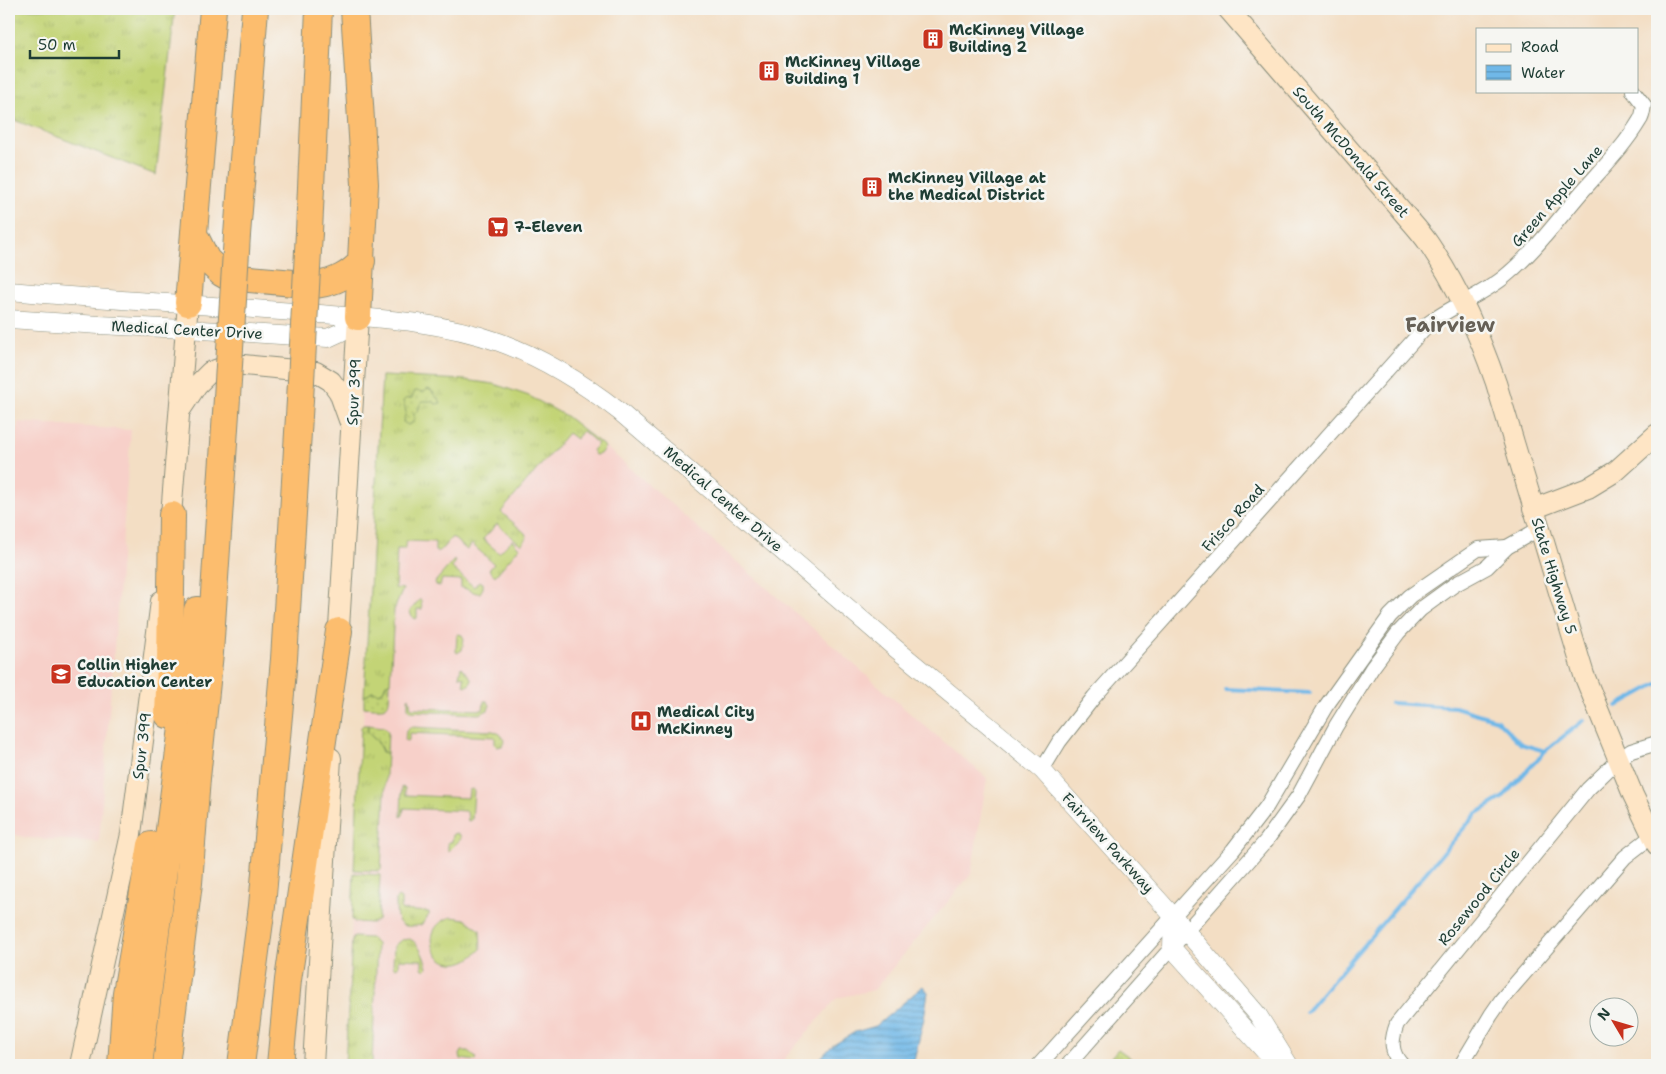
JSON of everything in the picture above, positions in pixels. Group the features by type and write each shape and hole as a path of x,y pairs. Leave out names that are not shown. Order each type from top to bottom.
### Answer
{"highway":[{"path":"188,303 213,9"},
{"path":"166,1065 188,883 210,653 237,235 255,9"},
{"path":"241,1065 262,906 284,659 300,400 319,9"},
{"path":"354,9 365,163 358,317"},
{"path":"194,234 207,260 221,273 235,278 316,285 327,283 348,274 362,260"},
{"path":"139,1065 211,495 223,442"},
{"path":"121,1065 126,993 156,816 166,737 170,664 172,515"},
{"path":"280,1065 288,980 339,631"},
{"path":"255,1065 265,982 262,906"}],"main road":[{"name":"South McDonald Street","path":"1228,9 1418,230 1439,261 1463,303"},
{"name":"Spur 399","path":"80,1065 131,834 172,515 178,412 188,303"},
{"name":"State Highway 5","path":"1463,303 1480,339 1496,383 1584,675 1618,760 1655,841"},
{"name":"Spur 399","path":"313,1065 358,317"},
{"path":"178,412 196,385 210,372 233,364 316,372 331,381 339,392 352,429"},
{"path":"1533,509 1588,488 1616,471 1657,434"},
{"path":"74,1065 88,1027"}],"street":[{"name":"Green Apple Lane","path":"1463,303 1489,287 1519,264 1627,139 1642,118 1644,106 1634,92"},
{"name":"Medical Center Drive","path":"9,291 100,299 188,303 421,323 482,336 547,363 587,387 637,426 917,667 1042,770"},
{"name":"Frisco Road","path":"1042,770 1059,742 1094,697 1429,323 1446,310 1463,303"},
{"name":"Medical Center Drive","path":"9,319 328,338 341,332 358,317"},
{"path":"1068,1065 1266,841 1298,795 1336,726 1372,668 1398,633 1421,609 1454,585 1487,567 1507,547 1539,529"},
{"path":"1039,1065 1233,850 1267,806 1320,716 1390,616 1410,596 1478,548 1507,547"},
{"path":"1320,716 1336,726"},
{"name":"Rosewood Circle","path":"1402,1065 1392,1051 1393,1034 1397,1024 1588,789 1618,760 1631,751 1657,742"},
{"name":"Fairview Parkway","path":"1042,770 1173,916 1258,1015 1289,1065"},
{"path":"1461,1065 1502,999 1625,856 1655,841"},
{"path":"1173,916 1172,948 1277,1065"}],"shaded area":[{"name":"Medical City McKinney","path":"382,376 465,380 494,384 529,396 566,416 600,442 913,716 987,778 971,874 874,990 837,998 779,1065 345,1065 361,727 363,725"},
{"name":"Collin Higher Education Center","path":"18,422 131,430 99,842 27,838 9,833 9,515 11,515"}],"green space":[{"path":"9,9 175,9 156,175 9,118"},
{"path":"382,376 465,380 494,384 529,396 566,416 605,447 600,454 595,455 592,450 598,444 583,431 576,439 568,433 501,512 525,533 527,538 522,544 519,543 497,524 483,539 499,553 512,540 519,548 495,576 489,570 494,564 472,544 467,550 452,537 437,552 435,551 435,542 406,541 405,549 397,549 395,588 403,589 394,610 390,683 386,684 383,691 379,693 372,691 364,697"},
{"path":"428,389 433,392 441,403 436,404 432,401 423,401 414,414 414,422 408,425 403,422 406,412 403,401 412,398 415,391 424,392"},
{"path":"454,560 456,561 452,568 474,587 479,581 483,583 480,593 461,588 461,580 442,579 440,586 436,585 435,582"},
{"path":"421,600 422,609 417,609 417,618 415,619 410,611"},
{"path":"458,634 462,635 464,639 462,650 457,653 456,651"},
{"path":"461,667 471,678 471,683 467,686 464,685 464,677 459,676"},
{"path":"390,683 387,706 384,708 364,707 364,697 372,691 379,693 383,691 386,684"},
{"path":"409,697 411,708 483,710 484,701 487,701 490,705 488,710 480,714 410,711 408,708"},
{"path":"368,725 368,733 378,742 382,752 387,753 381,870 379,871 354,870 361,727"},
{"path":"368,725 384,727 388,731 387,753 383,752 378,742 368,733"},
{"path":"411,727 493,731 500,734 505,740 502,746 497,747 495,745 495,737 409,733 409,740 407,741 405,740 406,731"},
{"path":"402,787 405,788 405,795 468,798 469,790 473,789 472,820 468,821 467,811 404,808 401,817"},
{"path":"453,834 460,835 461,839 448,852 448,842 452,842"},
{"path":"354,873 380,875 378,920 372,923 354,922 352,919"},
{"path":"398,897 401,899 401,910 429,912 429,915 421,925 407,926 399,922 396,907 396,899"},
{"path":"452,917 465,919 480,930 481,949 467,960 454,963 444,960 436,953 432,943 433,933 440,923"},
{"path":"354,937 371,938 377,944 372,1065 345,1065 352,940"},
{"path":"410,939 421,951 427,968 425,970 422,968 422,960 398,959 398,967 395,968 393,966 394,946 401,940"},
{"path":"1118,1049 1140,1065 1104,1065"},
{"path":"462,1051 468,1051 477,1059 476,1061 461,1059"}],"water":[{"path":"923,986 928,992 913,1065 814,1065 832,1046 855,1032 876,1026"}],"waterway":[{"path":"1617,706 1657,684"},
{"path":"1225,689 1310,693"},
{"path":"1391,703 1455,707 1497,720 1521,744 1545,751 1584,720"},
{"path":"1306,1012 1476,814 1502,798 1545,751"}],"place":[{"name":"McKinney Village Building 2","path":"933,39"},
{"name":"McKinney Village Building 1","path":"769,71"},
{"name":"McKinney Village at the Medical District","path":"872,187"},
{"name":"7-Eleven","path":"498,227"},
{"name":"Collin Higher Education Center","path":"61,674"},
{"name":"Medical City McKinney","path":"641,721"}],"district":[{"name":"Fairview","path":"1450,325"}]}
